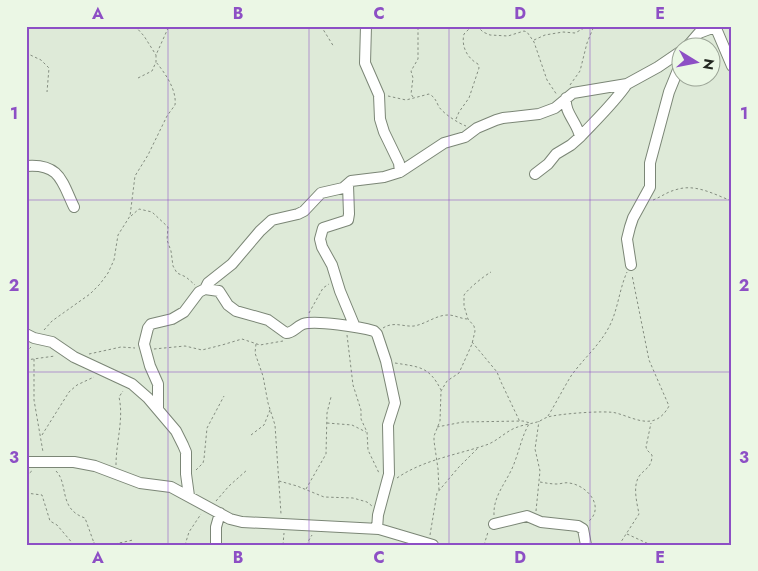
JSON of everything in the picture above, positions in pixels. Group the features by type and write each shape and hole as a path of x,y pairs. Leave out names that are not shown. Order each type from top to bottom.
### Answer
{"street":[{"path":"366,26 365,63 378,92 380,118 384,132 399,163 400,172"},
{"path":"694,38 698,33 715,26 732,66"},
{"path":"205,289 208,283 232,264 272,220 304,211 314,198 321,193 343,188 350,181 384,177 400,172 444,143 465,137 477,128 503,118 550,111 573,93 627,84 670,59"},
{"path":"535,174 548,164 556,154 580,137 620,95 627,84"},
{"path":"631,265 628,253 628,233 633,218 650,187 650,163 671,88"},
{"path":"564,99 565,106 579,131 580,137"},
{"path":"26,166 44,166 58,174 74,207"},
{"path":"348,185 348,220 323,228 320,239 335,273 353,327"},
{"path":"158,409 158,384 153,375 145,348 145,337 148,328 151,324 178,316 184,312 199,292 205,289 219,291 228,305 236,312 268,320 281,332 286,333 320,323 367,329 376,332 386,361 395,403 388,425 387,483 378,515 377,529"},
{"path":"26,334 52,342 72,356 132,384 148,398 176,431 186,452 189,496"},
{"path":"26,462 74,462 95,466 140,483 171,487 230,519 242,522 377,529 431,544"},
{"path":"213,509 216,545"},
{"path":"494,524 527,516 541,522 582,527 586,545"}],"path":[{"path":"135,26 156,55"},
{"path":"138,78 152,71 156,62 156,55 169,26"},
{"path":"288,26 297,26"},
{"path":"321,26 334,47"},
{"path":"414,99 411,94 413,78 411,71 418,59 418,26"},
{"path":"456,120 468,98 479,68 463,45 464,34 472,26"},
{"path":"477,26 483,32 490,35 508,36 526,32 533,40 547,80 564,99 580,71 587,43 594,26"},
{"path":"533,40 545,34 575,33 588,26"},
{"path":"26,53 41,60 49,68 47,92"},
{"path":"130,216 135,176 176,102 170,83 156,62"},
{"path":"378,92 400,99 414,99 424,94 429,94 433,96 441,109 456,120 462,124 477,128"},
{"path":"643,201 655,200 686,187 700,188 732,201"},
{"path":"38,339 52,321 80,302 100,284 114,260 121,229 130,216 139,209 147,210 168,227 167,240 176,273 186,277 196,286 205,289"},
{"path":"548,417 571,376 598,344 608,328 614,316 623,281 631,265"},
{"path":"619,545 639,514 636,498 637,482 652,459 646,447 652,422 667,410 669,406 649,360 631,265"},
{"path":"439,490 434,441 440,421 443,386 459,373 472,342 475,329 468,319 463,302 464,295 476,282 480,282 491,272"},
{"path":"26,360 72,356 121,347 160,349 171,346 185,346 202,350 244,338 260,345 283,341 298,328 323,288 337,282"},
{"path":"376,332 388,325 414,326 450,315 468,319"},
{"path":"353,327 347,334 353,385 367,432 368,450 378,471 387,483 427,462 480,447 516,427 548,417 601,411 616,412 635,420 652,422"},
{"path":"472,342 497,372 520,422"},
{"path":"256,343 255,354 263,376 268,403 275,425 283,545"},
{"path":"34,358 34,400 42,450 47,462 60,474 71,510 77,516 85,518 94,543"},
{"path":"386,361 423,368 434,376 442,391"},
{"path":"41,435 69,392 77,385 88,381 102,371"},
{"path":"116,474 117,442 121,422 119,397 132,384"},
{"path":"187,483 202,463 207,428 224,396"},
{"path":"306,489 326,454 326,423 331,397"},
{"path":"251,435 264,425 270,409"},
{"path":"534,519 539,482 539,465 535,449 539,421"},
{"path":"437,427 463,422 530,423"},
{"path":"326,423 352,425 367,432"},
{"path":"484,545 486,535 494,524 494,510 498,492 510,475 524,433 530,423"},
{"path":"431,544 435,500 439,490 480,447"},
{"path":"185,545 193,526 213,509 221,494 247,470"},
{"path":"280,481 324,497 342,496 367,502 378,515"},
{"path":"539,482 556,484 568,482 588,492 596,503 596,507 593,518 582,527"},
{"path":"26,493 42,495 50,521 57,525 74,545"},
{"path":"306,545 312,534 320,527"},
{"path":"627,534 651,545"},
{"path":"112,544 133,540"},
{"path":"88,545 94,543 100,545"}]}
